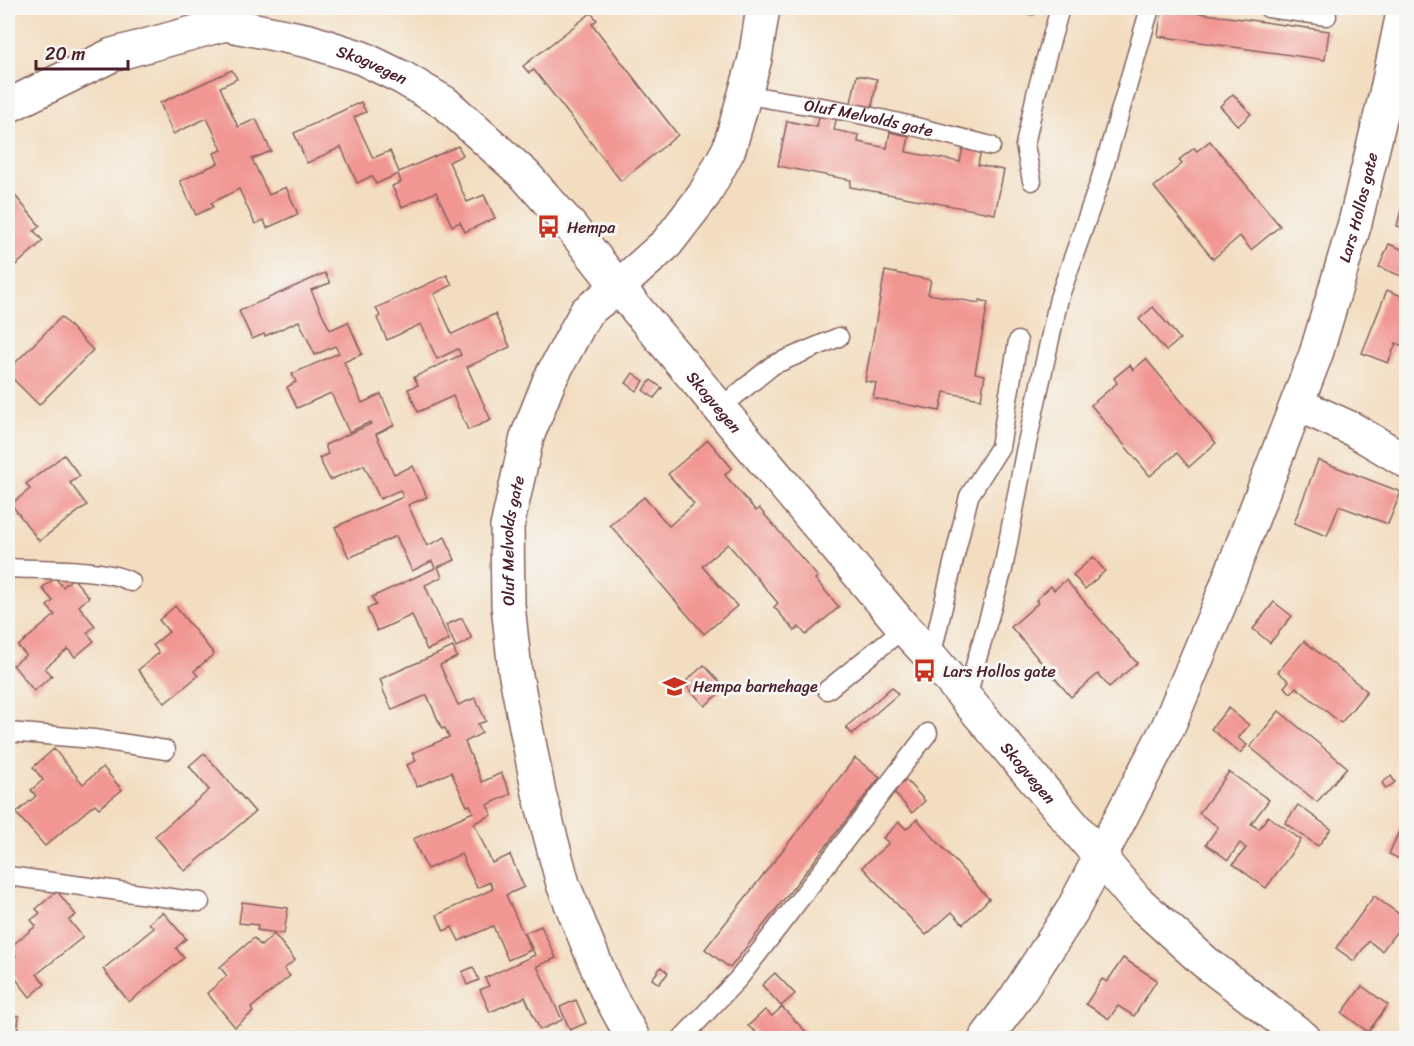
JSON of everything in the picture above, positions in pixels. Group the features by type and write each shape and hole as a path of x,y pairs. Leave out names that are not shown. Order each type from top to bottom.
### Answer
{"street":[{"name":"Oluf Melvolds gate","path":"633,1038 606,988 562,884 539,792 515,671 508,605 507,527 527,437 550,379 586,312 667,243 704,195 729,149 755,59 763,8"},
{"name":"Lars Hollos gate","path":"986,1038 1015,999 1072,911 1168,727 1220,603 1316,354 1355,223 1404,8"},
{"name":"Skogvegen","path":"8,106 112,55 229,16 362,58 403,78 444,103 525,175 572,228 618,287 904,628 1101,856 1136,900 1205,962 1304,1038"},
{"path":"1297,404 1352,429 1407,461"}],"lane":[{"path":"1032,182 1025,145 1036,94 1060,8"},
{"path":"967,699 1003,569 1025,452 1059,298 1100,181 1150,8"},
{"path":"1268,8 1327,16"},
{"name":"Oluf Melvolds gate","path":"745,94 844,111 991,146"},
{"path":"720,408 774,365 839,337"},
{"path":"931,657 969,496 1000,447 1018,341"},
{"path":"8,568 87,572 121,577 131,582"},
{"path":"827,690 904,628"},
{"path":"8,732 94,739 166,750"},
{"path":"682,1038 739,978 928,733"},
{"path":"8,876 200,902"}],"building":[{"path":"999,8 1036,8 1034,15"},
{"path":"1162,8 1329,31 1325,60 1158,36"},
{"path":"591,13 597,20 592,24 678,135 621,181 534,70 529,73 523,66"},
{"path":"232,70 237,79 220,87 238,127 256,119 271,151 252,159 269,195 286,187 298,214 267,228 264,220 255,224 239,189 211,203 213,207 196,215 180,181 218,163 214,153 222,150 207,118 173,134 160,103"},
{"path":"857,75 877,79 872,107 851,103"},
{"path":"1233,94 1251,114 1238,126 1220,106"},
{"path":"361,102 366,112 354,117 373,158 390,151 399,172 458,146 463,155 449,162 467,202 484,195 495,218 465,232 460,222 452,226 436,192 402,207 392,186 401,182 398,174 376,184 372,176 357,183 341,147 307,163 294,133"},
{"path":"820,111 837,115 834,130 859,135 858,142 887,148 890,132 909,136 906,152 960,162 963,147 981,150 978,165 1004,170 995,214 850,187 851,180 778,166 787,121 817,127"},
{"path":"1210,141 1280,226 1251,250 1240,236 1213,259 1154,187 1182,164 1179,160 1194,148 1197,151"},
{"path":"8,187 40,226 34,231 43,241 16,265 8,255"},
{"path":"1406,190 1406,228 1397,226"},
{"path":"1389,244 1406,251 1406,278 1379,267"},
{"path":"885,271 931,280 928,294 979,303 980,300 988,302 975,373 985,375 981,399 944,392 940,411 873,398 876,383 865,381"},
{"path":"325,273 330,283 311,290 330,330 348,322 362,354 344,362 362,403 381,394 394,425 376,434 394,474 413,466 427,497 408,505 427,546 445,537 455,560 438,567 442,577 425,585 449,640 427,650 412,615 377,631 367,609 376,605 372,597 435,568 432,561 412,571 396,536 349,558 335,527 403,497 400,490 380,499 364,465 330,480 319,458 328,454 325,445 371,424 370,422 349,432 331,393 297,408 287,387 296,382 292,374 339,353 335,346 315,355 299,321 265,336 264,334 252,339 239,311"},
{"path":"447,275 452,285 434,294 452,334 495,314 510,347 467,367 491,420 468,430 453,396 418,412 408,389 418,385 414,377 461,355 458,349 437,359 421,324 387,340 377,318 380,316 376,308"},
{"path":"1387,290 1404,297 1406,292 1406,347 1396,343 1388,363 1362,353"},
{"path":"1153,307 1180,339 1166,351 1139,319"},
{"path":"61,317 93,350 39,405 8,374 8,370"},
{"path":"1146,359 1216,443 1189,467 1177,453 1150,476 1091,405 1117,383 1114,378 1130,365 1133,370"},
{"path":"633,373 644,381 637,391 626,383"},
{"path":"651,380 662,388 654,398 643,390"},
{"path":"708,440 732,468 725,475 756,511 759,508 818,577 815,579 839,607 806,635 799,627 795,631 774,607 778,603 728,544 702,566 737,606 704,634 610,525 644,497 669,526 694,504 668,474"},
{"path":"64,455 80,476 70,483 87,505 39,541 11,504 30,489 26,484"},
{"path":"1318,460 1401,492 1388,524 1339,506 1327,536 1294,523"},
{"path":"1093,557 1105,571 1085,589 1073,575"},
{"path":"55,578 63,587 73,578 89,597 79,606 95,626 87,633 94,641 75,657 68,649 45,668 52,676 34,691 13,665 26,655 18,646 55,615 47,606 53,601 42,588"},
{"path":"1066,580 1137,663 1109,687 1098,674 1071,697 1011,627 1038,603 1036,600 1051,586 1054,590"},
{"path":"1274,602 1292,616 1270,643 1253,629"},
{"path":"175,606 214,654 194,671 198,676 165,703 138,670 159,653 153,645 169,632 159,620"},
{"path":"462,618 472,639 456,647 446,625"},
{"path":"1304,641 1367,691 1341,723 1296,687 1291,693 1284,687 1289,681 1278,672"},
{"path":"453,647 457,657 440,665 458,705 475,698 486,721 478,724 482,733 465,742 482,782 501,773 511,794 487,805 492,815 474,823 492,863 510,855 524,887 506,895 531,950 508,960 493,926 459,941 452,927 444,931 437,915 493,889 490,882 477,888 461,854 427,869 413,839 473,812 470,805 467,806 451,772 417,787 407,765 416,761 412,753 449,737 445,728 442,729 427,695 392,710 380,679"},
{"path":"704,665 725,688 705,706 684,683"},
{"path":"892,687 898,694 852,734 846,727"},
{"path":"1228,708 1249,725 1238,738 1247,745 1240,753 1211,729"},
{"path":"1279,711 1347,767 1317,802 1250,747"},
{"path":"54,749 83,784 103,767 122,790 99,808 95,804 45,846 16,813 36,796 31,790 43,780 33,767"},
{"path":"204,753 255,812 185,871 155,836 209,790 189,766"},
{"path":"855,758 880,777 730,968 705,949"},
{"path":"1229,772 1269,800 1251,824 1259,829 1268,816 1301,840 1266,888 1233,864 1246,848 1240,843 1228,860 1206,844 1218,827 1199,813"},
{"path":"1391,776 1395,782 1386,789 1382,783"},
{"path":"906,780 925,801 912,813 893,791"},
{"path":"1298,805 1331,829 1318,846 1285,823"},
{"path":"1406,815 1406,862 1389,854"},
{"path":"917,819 989,899 963,924 952,912 926,935 862,867 889,843 883,838 899,822 906,829"},
{"path":"57,891 76,915 69,920 83,937 37,974 45,984 30,997 8,969 8,963 16,956 9,948 36,926 31,920 40,913 36,909"},
{"path":"1374,896 1406,919 1382,951 1369,941 1354,961 1336,948"},
{"path":"242,902 288,908 284,934 257,930 258,925 239,923"},
{"path":"163,912 186,939 176,948 184,958 129,1002 103,969 154,928 149,923"},
{"path":"541,926 556,958 537,966 562,1020 540,1030 525,997 490,1012 480,990 489,986 485,978 535,955 525,933"},
{"path":"274,934 295,960 284,969 290,976 251,1008 253,1012 235,1027 207,993 227,976 220,967 254,938 261,946"},
{"path":"1123,958 1157,980 1134,1016 1118,1006 1109,1019 1086,1004 1102,979 1107,982"},
{"path":"473,967 479,980 467,985 462,972"},
{"path":"661,967 668,973 659,984 652,979"},
{"path":"775,973 795,994 781,1006 762,985"},
{"path":"1362,986 1388,1005 1368,1032 1342,1013"},
{"path":"576,1000 586,1023 570,1030 560,1007"},
{"path":"782,1007 812,1038 748,1038 756,1032 748,1026 765,1010 772,1016"},
{"path":"8,1015 19,1016 17,1036 8,1035"}],"place":[{"name":"Hempa","path":"549,227"},
{"name":"Lars Hollos gate","path":"925,671"},
{"name":"Hempa barnehage","path":"675,686"}]}
